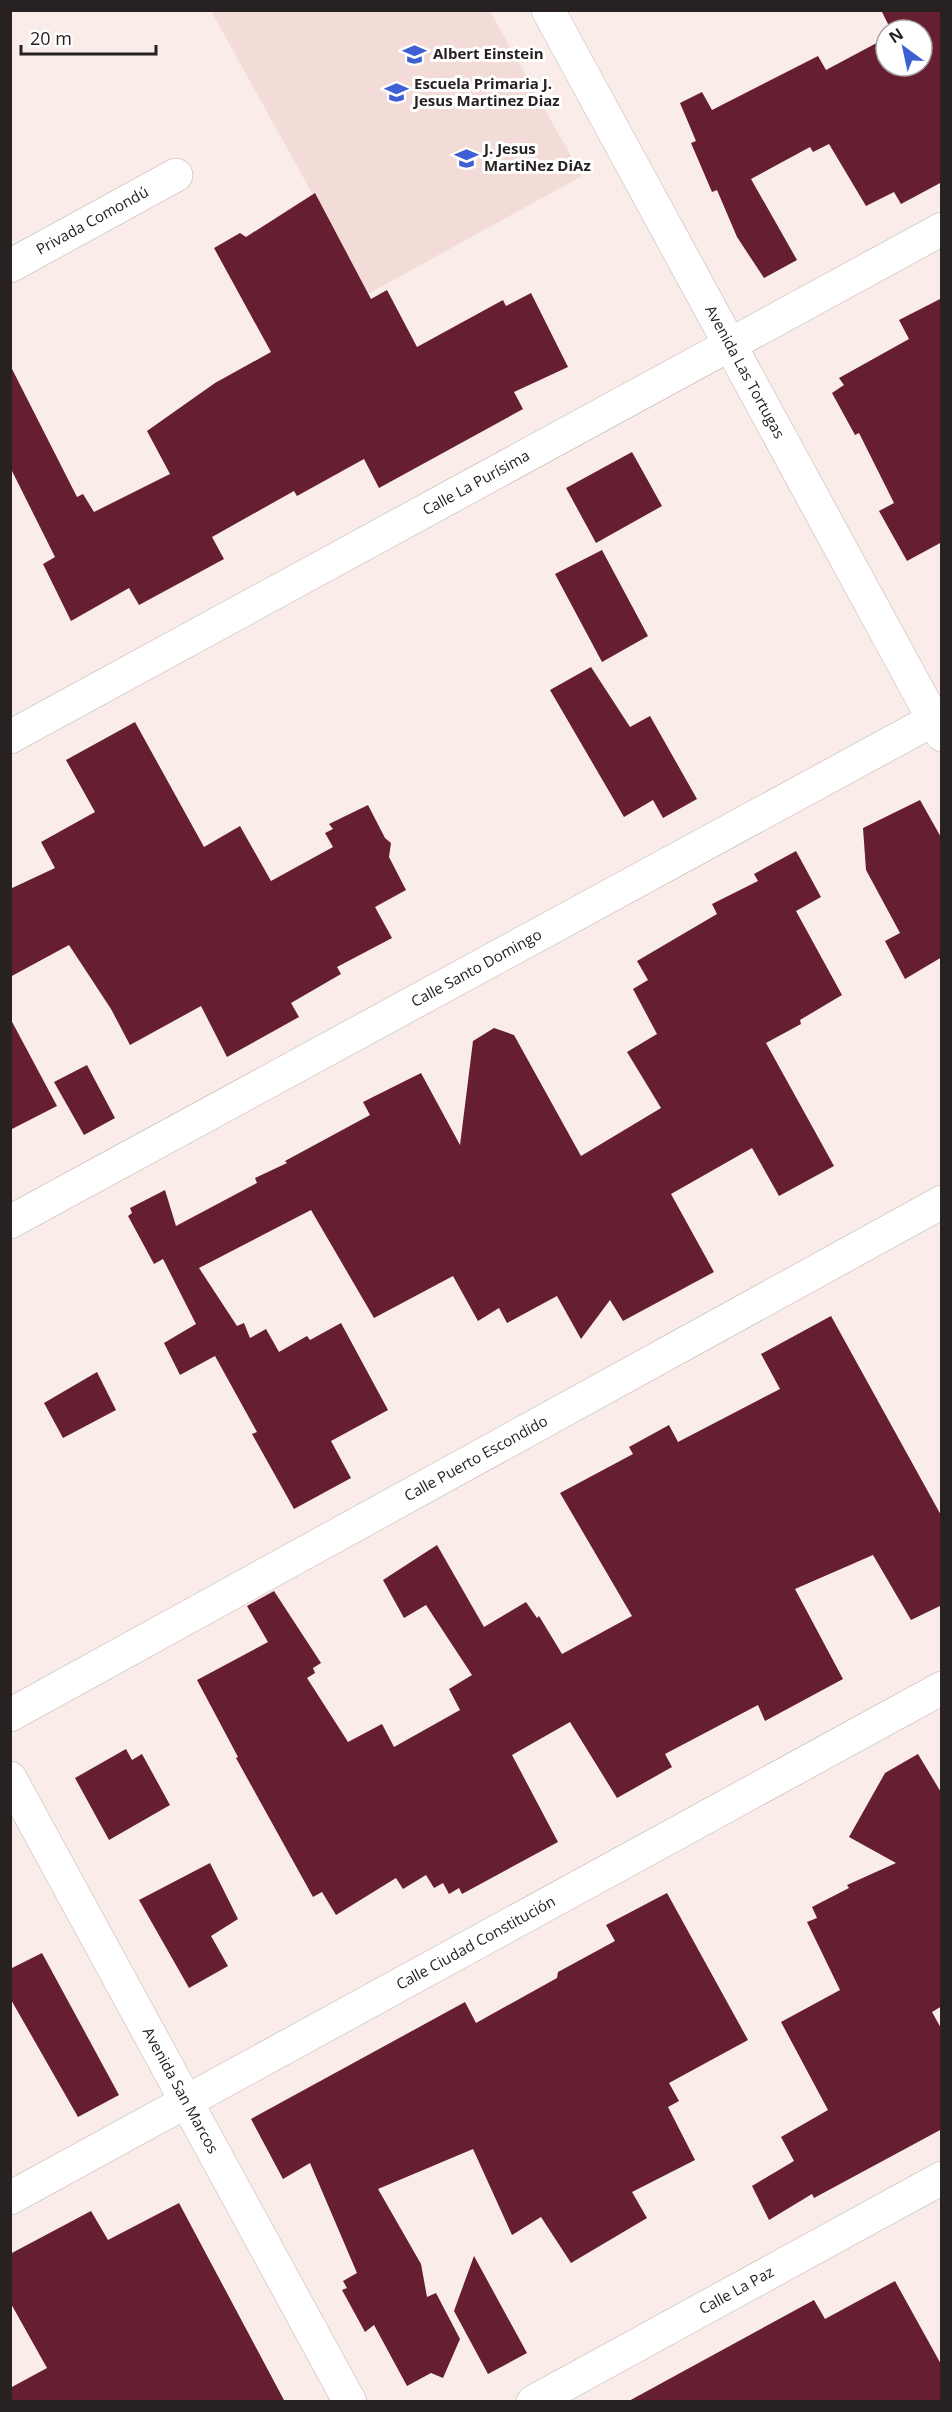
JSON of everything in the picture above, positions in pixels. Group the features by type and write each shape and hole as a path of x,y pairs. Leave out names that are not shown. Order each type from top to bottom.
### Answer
{"street":[{"name":"Avenida Las Tortugas","path":"548,10 729,345 939,723"},
{"name":"Privada Comondú","path":"10,266 176,175"},
{"name":"Calle La Purísima","path":"10,737 942,229"},
{"name":"Calle Santo Domingo","path":"10,1222 939,723"},
{"name":"Calle Puerto Escondido","path":"10,1715 942,1202"},
{"name":"Calle Ciudad Constitución","path":"10,2198 942,1688"},
{"name":"Avenida San Marcos","path":"10,1778 350,2402"},
{"name":"Calle La Paz","path":"532,2402 942,2178"}],"shaded area":[{"name":"Escuela Primaria J. Jesus Martinez Diaz","path":"211,11 490,11 582,176 368,294"}],"building":[{"path":"881,10 942,10 942,182 901,204 894,192 866,206 829,144 813,152 810,147 751,179 797,260 764,278 737,237 717,190 712,192 691,143 696,141 680,103 702,92 712,110 818,56 826,70 874,44 874,78 934,78 934,18 885,18"},
{"path":"315,193 371,299 387,290 417,347 503,300 506,306 531,293 568,367 514,392 523,409 379,488 364,459 297,496 294,491 212,537 224,559 139,605 129,588 71,621 43,564 55,557 10,467 10,365 77,497 83,494 94,512 170,474 147,431 215,383 271,352 214,248 240,233 246,237"},
{"path":"942,298 942,542 907,561 879,511 894,503 859,433 855,435 832,393 844,385 839,378 909,339 899,320"},
{"path":"632,452 662,506 596,543 566,488"},
{"path":"602,550 648,636 602,662 555,574"},
{"path":"591,667 630,727 650,716 697,799 663,818 653,800 624,817 550,690"},
{"path":"135,722 204,847 240,826 271,881 333,847 325,833 333,829 329,824 368,805 385,838 391,843 389,857 406,890 375,907 392,938 337,967 341,974 291,1003 299,1017 227,1057 201,1006 130,1045 111,1009 69,945 10,977 10,889 55,868 41,842 95,812 66,760"},
{"path":"920,800 942,839 942,957 905,979 885,941 900,933 866,870 863,828"},
{"path":"796,851 821,897 796,911 842,995 800,1020 801,1024 766,1043 834,1166 779,1196 752,1148 671,1194 714,1272 623,1321 610,1300 581,1339 557,1296 507,1323 499,1308 478,1321 453,1276 374,1318 311,1210 199,1268 237,1326 244,1323 250,1338 266,1329 279,1352 307,1336 310,1340 341,1323 388,1410 331,1441 351,1478 294,1509 252,1434 257,1432 215,1356 180,1375 164,1343 196,1324 163,1259 154,1264 128,1216 132,1213 130,1208 165,1190 176,1226 257,1183 255,1178 287,1163 285,1161 370,1115 363,1102 421,1073 460,1145 473,1041 494,1028 514,1035 581,1156 661,1108 627,1052 657,1034 633,989 648,980 637,961 717,914 712,904 758,881 754,874"},
{"path":"10,1018 57,1106 10,1130"},
{"path":"87,1065 115,1118 84,1135 54,1082"},
{"path":"831,1316 942,1517 942,1605 911,1620 873,1555 795,1589 843,1679 765,1721 758,1705 665,1754 672,1767 617,1798 570,1722 512,1755 558,1842 462,1894 459,1888 449,1894 443,1883 434,1888 426,1875 403,1889 396,1878 336,1915 322,1892 313,1897 236,1758 238,1757 197,1680 268,1642 247,1606 274,1591 321,1663 313,1668 315,1673 307,1678 348,1742 382,1724 394,1747 460,1710 449,1689 472,1675 426,1605 404,1618 383,1580 437,1545 484,1627 526,1602 537,1618 539,1616 562,1654 632,1616 560,1493 633,1454 629,1447 669,1425 678,1442 780,1389 761,1354"},
{"path":"97,1372 116,1410 63,1438 44,1403"},
{"path":"126,1749 132,1760 142,1754 170,1805 109,1840 75,1778"},
{"path":"918,1754 942,1794 942,2006 932,2012 942,2030 942,2129 814,2198 812,2194 769,2220 752,2186 794,2161 781,2137 828,2110 781,2022 840,1990 807,1922 817,1918 812,1907 849,1888 847,1885 896,1863 849,1837 885,1773"},
{"path":"210,1863 238,1919 211,1936 228,1966 189,1988 139,1900"},
{"path":"667,1893 748,2040 669,2083 679,2101 668,2107 695,2160 632,2192 647,2218 571,2263 541,2217 512,2235 473,2149 378,2189 421,2264 427,2297 436,2293 460,2339 443,2378 431,2373 407,2386 374,2325 365,2332 342,2290 347,2288 343,2281 357,2273 310,2163 283,2179 251,2119 465,2002 476,2023 557,1978 558,1972 615,1941 606,1925"},
{"path":"42,1953 119,2095 78,2117 10,1998 10,1969"},
{"path":"179,2203 285,2402 10,2402 10,2388 47,2368 10,2302 10,2254 91,2211 108,2240"},
{"path":"474,2256 527,2353 488,2374 454,2311"},
{"path":"895,2281 942,2366 942,2402 627,2402 814,2300 825,2319"}],"place":[{"name":"Albert Einstein","path":"415,54"},
{"name":"Escuela Primaria J. Jesus Martinez Diaz","path":"396,93"},
{"name":"J. Jesus MartiNez DiAz","path":"466,158"}]}
